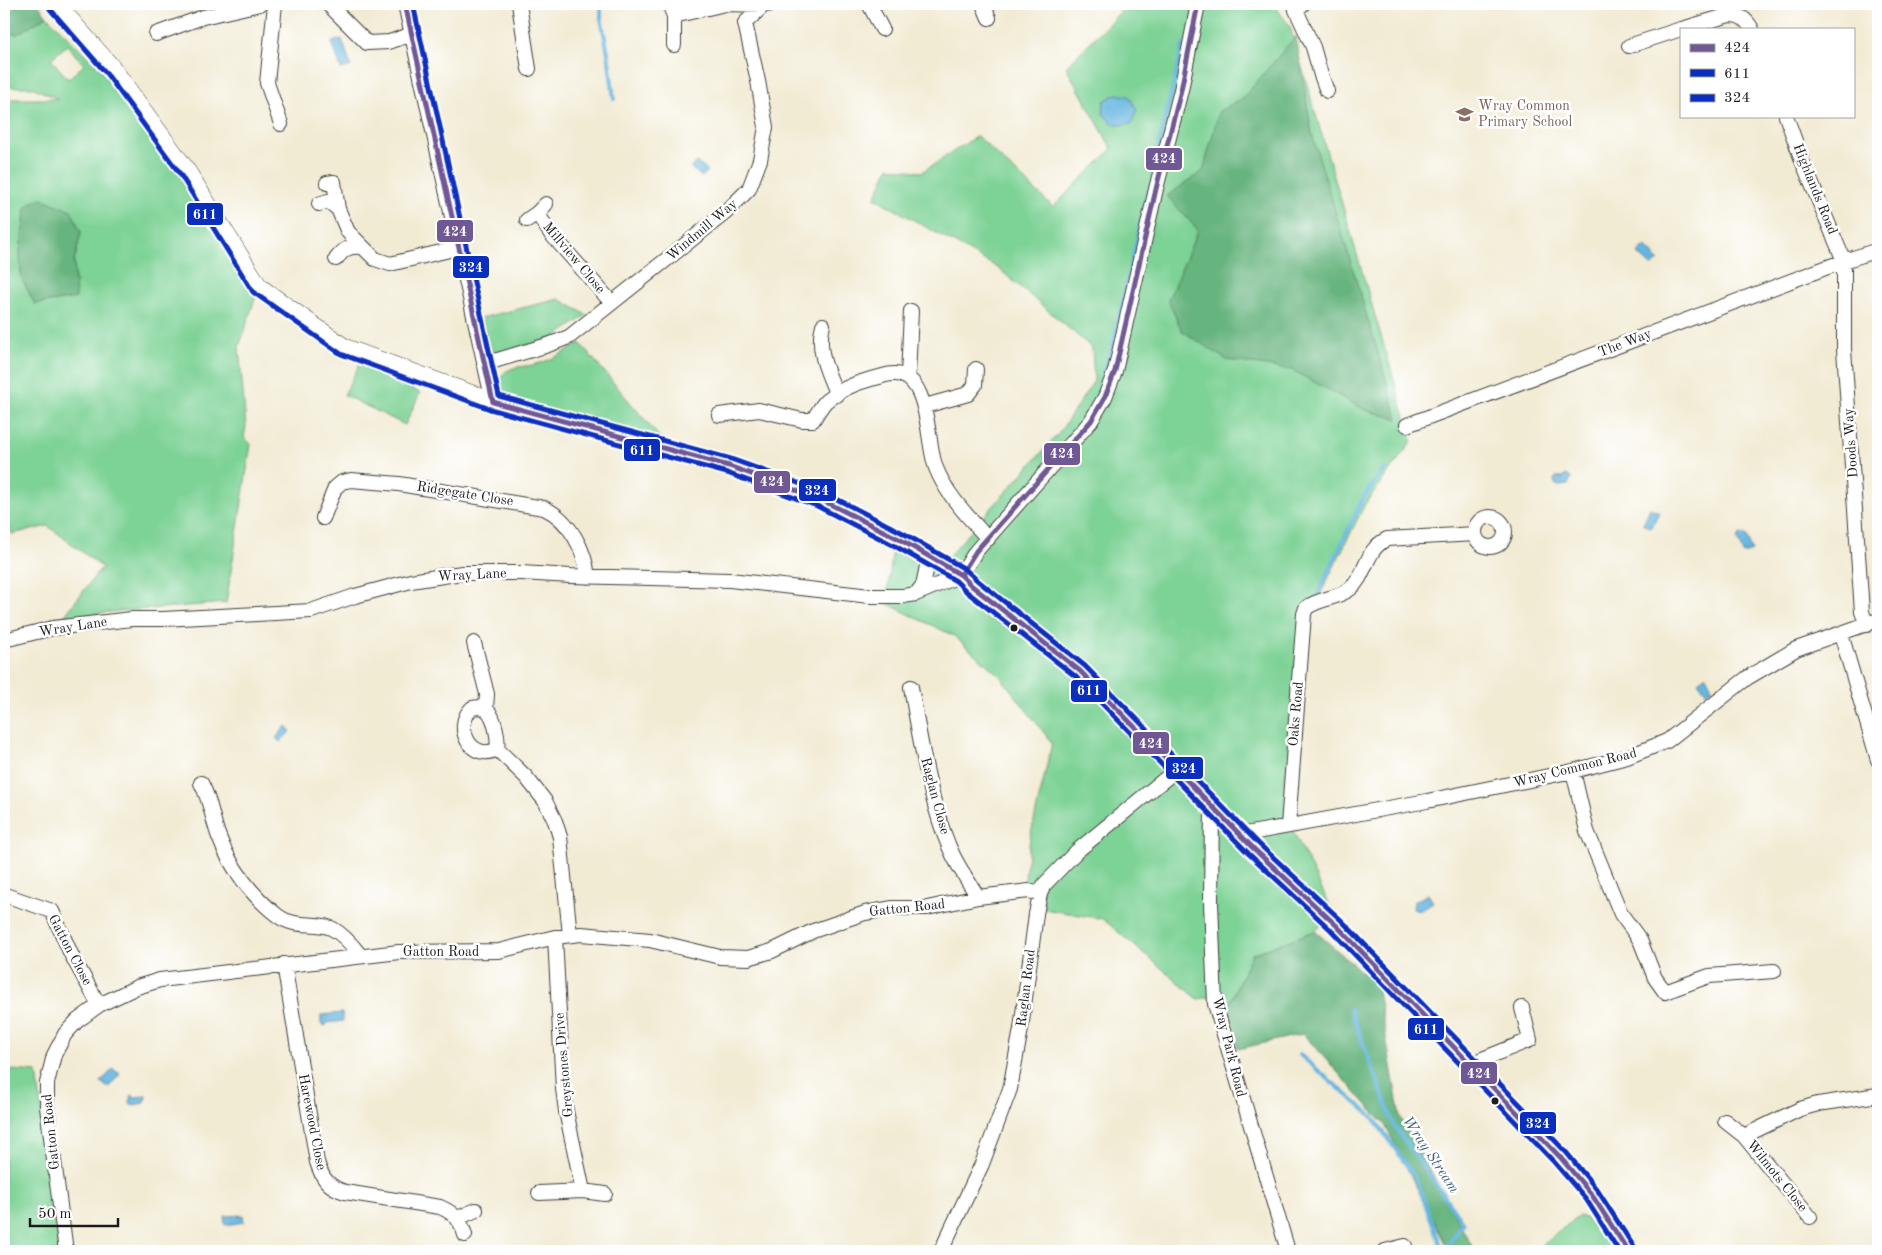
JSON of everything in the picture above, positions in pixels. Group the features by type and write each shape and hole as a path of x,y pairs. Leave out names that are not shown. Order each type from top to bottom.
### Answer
{"main road":[{"path":"56,4 112,68 186,170 259,287 345,348 493,402 738,469 820,499 899,539 929,558 962,575 972,586 1068,660 1240,835 1336,925 1560,1157 1592,1195 1628,1251"}],"street":[{"path":"156,34 203,17 260,4"},
{"path":"275,4 268,83 281,124"},
{"path":"328,4 367,43 389,42 412,34"},
{"path":"405,4 493,402"},
{"path":"519,4 529,69"},
{"path":"725,4 744,23 768,4"},
{"path":"674,45 672,10 725,4 768,4"},
{"path":"869,4 882,29"},
{"path":"983,4 990,18"},
{"path":"962,575 976,551 1091,421 1105,396 1115,371 1156,189 1181,90 1198,4"},
{"path":"1297,6 1327,90"},
{"path":"1684,28 1729,15 1737,15 1747,21 1751,28"},
{"name":"Windmill Way","path":"484,364 569,337 725,213 749,189 760,160 766,127 758,81 744,23"},
{"path":"1629,46 1680,29"},
{"name":"Highlands Road","path":"1787,118 1803,163 1844,261"},
{"path":"327,183 334,182 338,209 348,232 375,259 390,264 458,248"},
{"path":"319,204 328,201 338,209"},
{"name":"Millview Close","path":"537,212 551,234 612,303"},
{"path":"336,259 346,248 351,246 362,247"},
{"name":"The Way","path":"1407,425 1844,261 1878,250"},
{"name":"Doods Way","path":"1844,261 1844,349 1862,612 1872,622"},
{"path":"908,377 911,311"},
{"path":"823,325 821,333 823,362 836,395"},
{"path":"924,406 968,394 975,385 976,369"},
{"path":"719,415 759,410 802,420 813,420 826,402 863,381 894,374 908,377 920,392 935,467 946,490 960,509 988,538"},
{"name":"Ridgegate Close","path":"323,518 335,488 342,482 351,480 399,484 544,508 559,516 579,543 587,567 588,577"},
{"name":"Oaks Road","path":"1288,826 1305,610 1310,605 1350,589 1375,546 1387,539 1475,534"},
{"path":"916,594 923,585 929,558"},
{"name":"Wray Lane","path":"4,640 53,628 125,619 163,619 311,611 355,596 411,581 462,573 521,573 588,577 730,580 893,597 916,594 962,575"},
{"name":"Wray Common Road","path":"1240,835 1427,801 1627,757 1667,741 1746,678 1796,649 1872,622"},
{"path":"1841,634 1878,760"},
{"path":"474,643 487,694 486,709"},
{"name":"Raglan Close","path":"911,688 940,823 951,850 978,897"},
{"path":"472,708 486,709 490,713 498,736 497,749 491,752 478,750 470,745 463,731 464,718 472,708"},
{"path":"497,749 526,777 545,801 555,821 560,837 570,934"},
{"name":"Raglan Road","path":"941,1251 982,1164 1010,1089 1021,1029 1040,894 1050,877 1077,851 1176,770"},
{"path":"1572,770 1587,831 1621,914 1640,940 1655,978 1665,992 1709,976 1774,971"},
{"path":"201,783 209,800 218,837 244,884 279,917 290,922 332,928 350,942 360,955"},
{"name":"Wray Park Road","path":"1212,807 1211,902 1216,1004 1288,1251"},
{"name":"Gatton Road","path":"66,1251 49,1132 47,1083 54,1055 65,1034 77,1021 99,1006 137,987 160,980 360,955 399,952 499,951 570,934 596,934 650,940 720,957 748,958 772,952 813,931 856,915 893,908 927,908 978,897 1028,891 1040,894"},
{"name":"Gatton Close","path":"4,897 8,896 52,911 71,954 99,1006"},
{"name":"Greystones Drive","path":"555,937 563,1089 583,1191"},
{"name":"Harewood Close","path":"284,964 317,1162 324,1179 335,1189 440,1207 451,1211 458,1218"},
{"path":"1470,1064 1530,1040 1522,1008"},
{"name":"Wilmots Close","path":"1744,1136 1800,1109 1818,1104 1878,1095"},
{"name":"Wilmots Close","path":"1725,1121 1744,1136 1810,1217"},
{"path":"539,1193 583,1191 605,1194"},
{"path":"465,1236 458,1218 476,1210"},
{"path":"1385,1251 1406,1246"}],"green space":[{"path":"4,4 38,4 47,16 17,34 4,33"},
{"path":"1128,4 1274,4 1290,27 1412,441 1365,504 1314,607 1284,782 1294,833 1334,914 1315,931 1252,954 1225,1013 1210,997 1198,999 1103,919 1044,909 1039,883 1024,886 1030,838 1052,743 1000,676 954,636 886,603 893,548 914,562 918,569 935,571 1059,433 1094,381 1092,348 998,268 875,198 889,167 922,172 977,136 1053,207 1112,149 1066,67"},
{"path":"47,16 118,87 259,287 239,347 246,427 244,437 251,444 226,603 111,612 62,619 102,567 48,526 12,534 4,512 4,99 58,99 32,87 4,87 4,32 17,34","holes":["67,45 84,65 68,79 51,59","26,207 81,232 74,262 75,298 35,304 21,277 20,251"]},
{"path":"1296,36 1312,134 1398,419 1365,410 1292,370 1227,360 1182,331 1168,300 1198,230 1167,196 1203,171 1219,111 1242,99"},
{"path":"40,198 71,210 81,232 74,262 76,298 35,304 21,277 20,251 26,207"},
{"path":"559,299 587,315 555,337 503,353 497,353 489,349 481,318"},
{"path":"580,343 667,446 504,397 501,378 507,371 545,361"},
{"path":"360,363 420,393 405,425 344,395"},
{"path":"1315,931 1377,985 1400,1117 1472,1246 1449,1251 1385,1125 1303,1034 1238,1049 1225,1013 1252,954"},
{"path":"12,1070 37,1072 59,1251 4,1251 4,1072"},
{"path":"1579,1216 1587,1219 1614,1251 1534,1251"}],"water":[{"path":"342,39 351,66 341,69 332,42"},
{"path":"1116,94 1129,96 1137,110 1131,124 1115,125 1103,114 1104,101"},
{"path":"696,162 708,171 702,177 691,168"},
{"path":"1645,246 1659,260 1652,267 1638,254"},
{"path":"1566,475 1571,478 1568,485 1559,486 1555,484 1554,480 1556,477 1562,478"},
{"path":"1650,508 1659,512 1651,528 1643,524"},
{"path":"1741,534 1746,535 1752,551 1743,554 1737,538"},
{"path":"1706,675 1713,689 1706,692 1698,681"},
{"path":"286,726 291,731 280,742 276,738"},
{"path":"1428,894 1433,902 1419,911 1413,909 1414,902"},
{"path":"342,1013 343,1021 327,1023 326,1026 321,1024 321,1015"},
{"path":"113,1069 120,1074 108,1088 101,1082"},
{"path":"132,1095 135,1097 146,1096 145,1103 132,1105 130,1102"},
{"path":"243,1215 244,1222 225,1225 224,1216"}],"waterway":[{"path":"601,4 601,18 614,99"},
{"path":"1152,174 1183,45"},
{"path":"1101,379 1112,348 1148,191"},
{"path":"1316,598 1363,498 1385,469"},
{"name":"Wray Stream","path":"1350,1009 1394,1125 1463,1223 1444,1251"},
{"path":"1300,1055 1372,1116 1415,1177 1443,1251"}],"transit line":[{"name":"424","path":"405,4 493,402 729,466 820,499 899,539 961,575 972,586 1080,671 1254,849 1336,925 1560,1157 1592,1195 1628,1251"},
{"name":"324","path":"413,4 499,396 731,459 823,492 903,533 965,569 1085,666 1259,844 1341,920 1566,1152 1598,1191 1634,1247"},
{"name":"424","path":"961,575 976,551 1091,421 1105,397 1115,371 1156,189 1181,90 1198,4"},
{"name":"611","path":"50,9 106,73 180,174 253,292 341,354 490,409 727,473 817,506 895,546 956,581 967,592 1075,676 1249,854 1331,930 1554,1162 1586,1199 1619,1251"}],"place":[{"name":"Wray Common Primary School","path":"1464,114"}]}
